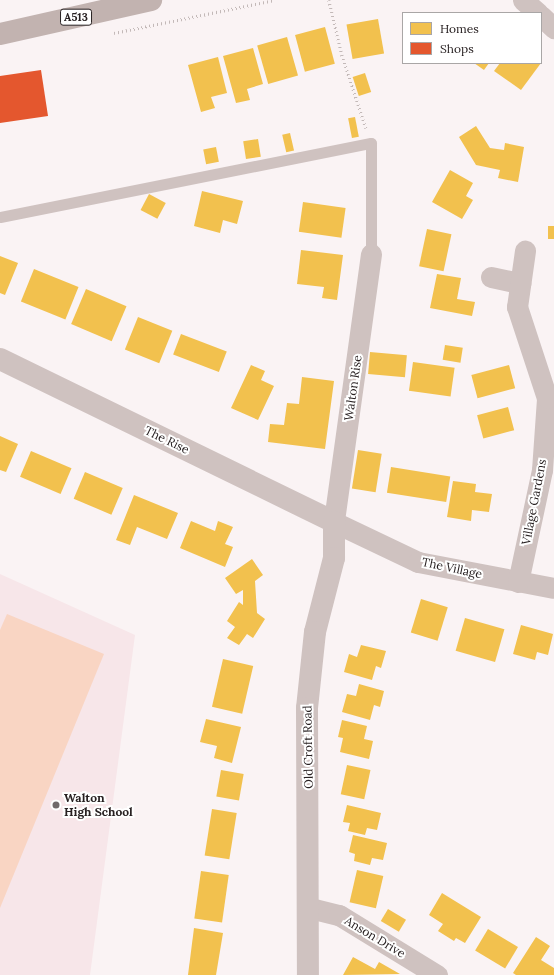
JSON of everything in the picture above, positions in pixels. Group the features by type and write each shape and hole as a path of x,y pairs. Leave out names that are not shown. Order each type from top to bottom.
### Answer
{"highway":[{"name":"A513","path":"0,34 113,4 152,0"}],"street":[{"path":"523,0 537,12"},
{"path":"542,17 554,28"},
{"name":"Village Gardens","path":"518,582 542,470 550,398 517,307 525,251"},
{"name":"Walton Rise","path":"334,522 371,254"},
{"path":"491,276 520,283"},
{"name":"The Rise","path":"0,359 334,522"},
{"name":"The Village","path":"334,522 418,562 554,588"},
{"name":"Old Croft Road","path":"308,975 310,908 307,708 309,676 315,632 334,558 334,522"},
{"name":"Anson Drive","path":"310,908 340,916 436,975"}],"lane":[{"path":"0,217 371,143 371,254"}],"path":[{"path":"109,34 276,0"},
{"path":"329,0 342,56 371,143"}],"shaded area":[{"name":"Walton High School","path":"0,574 135,635 90,975 0,975"},
{"path":"7,614 104,654 0,908 0,630"}],"building: Homes":[{"path":"378,19 384,53 353,59 346,25"},
{"path":"325,27 335,64 305,72 295,35"},
{"path":"287,37 298,75 268,84 257,46"},
{"path":"253,48 263,84 247,89 250,100 236,103 223,56"},
{"path":"218,57 227,93 211,97 215,108 201,112 188,65"},
{"path":"475,64 488,64 484,70"},
{"path":"499,64 540,64 521,90 494,71"},
{"path":"365,73 371,92 359,96 353,77"},
{"path":"355,117 359,137 352,138 348,118"},
{"path":"476,126 490,148 504,150 505,143 524,147 518,182 498,178 500,170 476,165 459,137"},
{"path":"290,133 294,151 286,152 282,135"},
{"path":"258,139 261,157 246,159 243,141"},
{"path":"216,147 219,162 206,164 203,149"},
{"path":"450,170 473,183 466,196 473,200 462,219 432,202"},
{"path":"202,191 243,201 237,224 223,220 220,233 194,226"},
{"path":"149,194 166,203 157,219 141,210"},
{"path":"303,202 346,208 341,238 299,232"},
{"path":"548,226 554,226 554,239 548,239"},
{"path":"427,229 451,234 444,271 419,266"},
{"path":"301,250 343,255 337,300 322,298 324,287 297,284"},
{"path":"0,256 18,263 5,295 0,293"},
{"path":"34,269 79,287 65,319 21,301"},
{"path":"437,274 461,278 457,299 475,302 472,316 430,308"},
{"path":"86,289 127,306 112,341 71,324"},
{"path":"138,317 172,331 159,363 125,349"},
{"path":"181,334 227,352 219,372 173,355"},
{"path":"445,345 463,348 460,363 443,360"},
{"path":"370,352 407,355 405,377 368,374"},
{"path":"413,362 455,368 451,397 409,391"},
{"path":"251,365 265,371 261,380 274,386 258,420 231,408"},
{"path":"509,365 515,388 478,398 471,375"},
{"path":"302,377 334,381 325,449 268,442 270,424 284,425 287,403 299,404"},
{"path":"508,407 514,430 483,438 477,415"},
{"path":"0,436 18,444 6,472 0,470"},
{"path":"358,450 382,454 376,492 352,489"},
{"path":"31,451 72,468 61,494 20,477"},
{"path":"391,467 450,476 446,502 387,493"},
{"path":"85,472 123,488 111,515 74,499"},
{"path":"453,481 476,484 475,492 492,494 489,512 472,510 471,521 447,517"},
{"path":"134,495 178,513 167,539 137,527 130,545 116,540"},
{"path":"191,521 215,531 218,521 233,527 225,544 233,547 225,567 180,548"},
{"path":"252,559 263,575 255,581 257,613 265,619 253,638 247,634 239,645 227,638 235,627 227,621 239,602 243,605 243,590 236,594 225,578"},
{"path":"421,599 448,607 438,641 411,632"},
{"path":"465,618 504,629 495,662 456,651"},
{"path":"521,625 553,634 548,655 537,652 535,660 513,654"},
{"path":"361,645 386,651 381,668 376,666 372,680 344,672 349,654 357,657"},
{"path":"223,659 253,666 242,714 212,707"},
{"path":"359,684 384,691 380,707 374,705 370,720 342,712 347,694 356,696"},
{"path":"206,719 241,727 232,763 214,758 217,746 200,742"},
{"path":"342,720 367,726 364,739 373,741 369,759 340,752 343,738 338,737"},
{"path":"347,765 370,770 364,799 341,794"},
{"path":"221,770 244,774 239,801 216,797"},
{"path":"347,805 381,813 377,830 367,828 365,835 348,831 350,823 343,822"},
{"path":"212,809 237,813 229,859 205,855"},
{"path":"353,835 387,843 383,860 372,858 370,865 354,861 355,854 349,852"},
{"path":"357,870 383,876 376,908 350,902"},
{"path":"201,871 229,875 222,922 194,919"},
{"path":"442,893 481,917 465,943 456,938 454,941 438,931 443,924 429,915"},
{"path":"388,909 406,920 399,932 381,921"},
{"path":"194,928 223,933 216,975 188,975"},
{"path":"488,929 518,947 505,968 475,950"},
{"path":"536,937 550,946 541,960 554,968 554,975 516,975 513,973"},
{"path":"353,957 375,969 379,962 400,974 343,975"}],"building: Shops":[{"path":"41,70 48,116 0,123 0,76"}],"place":[{"name":"Walton High School","path":"56,805"}]}
